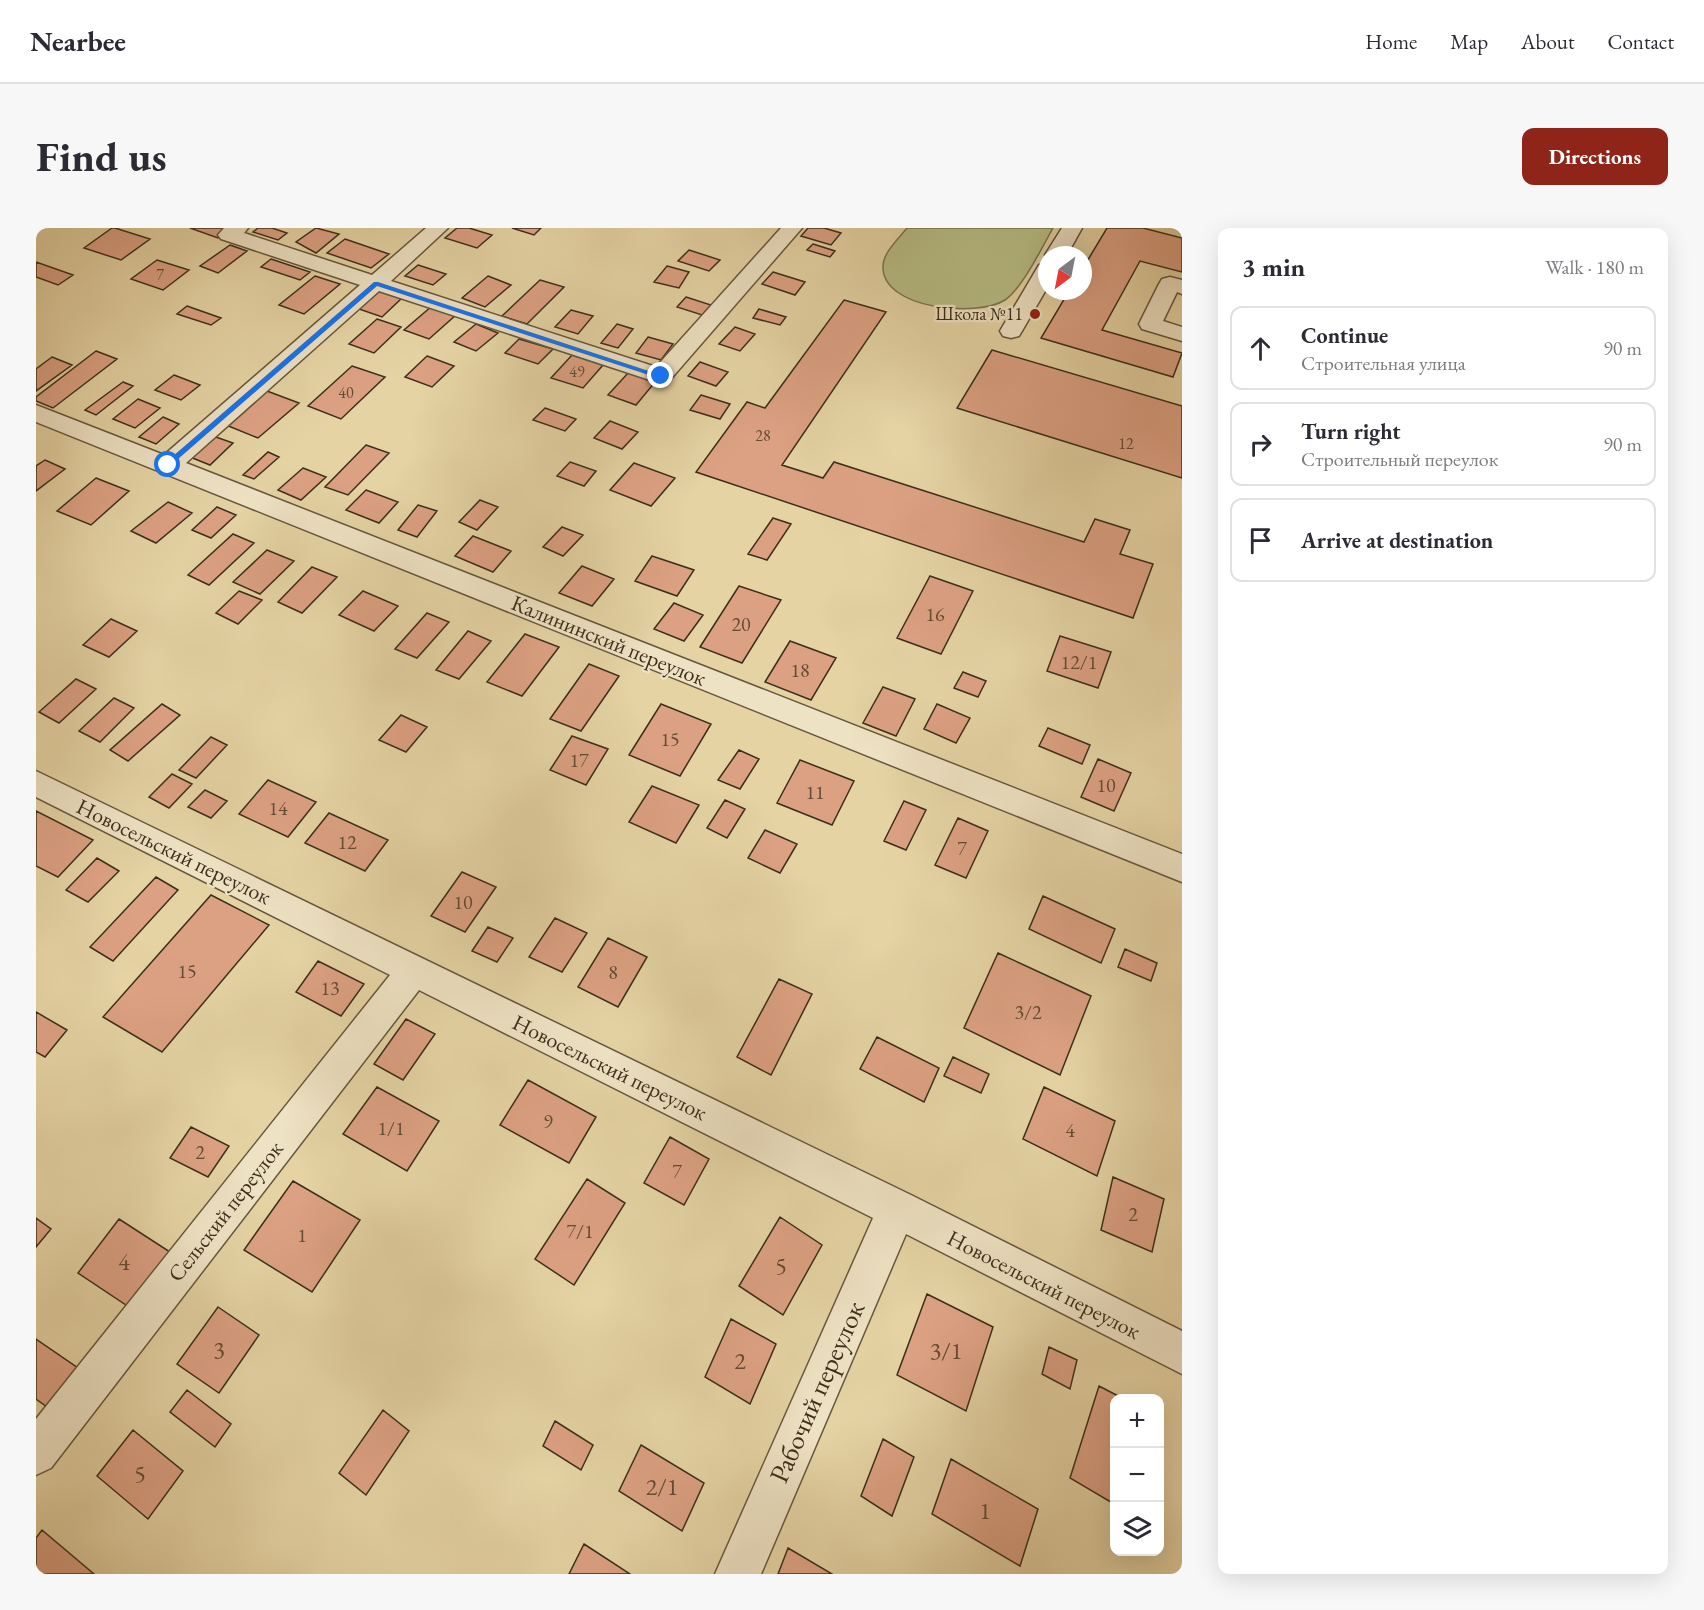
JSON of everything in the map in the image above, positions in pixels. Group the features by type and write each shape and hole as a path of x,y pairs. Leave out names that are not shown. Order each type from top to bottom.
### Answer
{"street":[{"path":"238,228 228,236 661,376 792,228"},
{"path":"168,465 438,228"},
{"path":"1061,246 1072,228"},
{"path":"1182,287 1170,284 1150,324 1182,334"},
{"path":"1011,331 1038,285"},
{"name":"Калининский переулок","path":"36,413 1182,868"},
{"name":"Новосельский переулок","path":"36,783 897,1209 1182,1353"},
{"name":"Сельский переулок","path":"36,1453 414,970"},
{"name":"Рабочий переулок","path":"738,1574 897,1209"}],"green space":[{"path":"907,228 1053,228 1043,246 1038,246 1038,256 1025,278 1011,295 992,305 974,308 933,306 897,292 887,281 883,266 892,246"}],"building":[{"path":"112,228 150,239 121,260 84,248"},
{"path":"190,228 230,228 218,238"},
{"path":"258,228 272,228 287,233 278,240 253,232"},
{"path":"316,228 339,234 316,253 296,242"},
{"path":"457,228 469,228 492,235 477,248 445,238"},
{"path":"512,228 541,228 534,235"},
{"path":"808,228 824,228 841,233 831,245 801,236"},
{"path":"1107,228 1143,228 1182,238 1182,272 1140,261 1102,330 1182,353 1173,377 1041,338 1064,300 1092,300 1092,253"},
{"path":"345,239 389,254 371,268 327,253"},
{"path":"813,244 835,251 830,257 807,250"},
{"path":"230,245 247,251 218,273 200,266"},
{"path":"689,250 720,260 709,271 678,261"},
{"path":"271,259 310,272 300,280 261,267"},
{"path":"157,260 189,270 163,290 131,279"},
{"path":"36,262 73,275 58,285 36,277"},
{"path":"418,265 446,274 433,285 405,276"},
{"path":"667,266 689,272 679,288 654,282"},
{"path":"773,272 805,282 795,295 762,284"},
{"path":"315,276 340,284 304,314 279,305"},
{"path":"488,276 511,285 485,307 462,298"},
{"path":"540,280 564,287 527,324 502,316"},
{"path":"381,290 403,297 382,317 359,309"},
{"path":"686,297 711,305 702,315 677,307"},
{"path":"844,300 886,312 782,465 823,478 834,462 1084,542 1095,519 1130,530 1120,554 1153,564 1133,618 696,472 747,402 765,408"},
{"path":"187,306 221,318 211,325 177,314"},
{"path":"432,306 457,314 429,339 404,330"},
{"path":"759,309 786,317 780,325 753,318"},
{"path":"571,310 593,316 578,334 555,327"},
{"path":"377,319 401,327 374,353 349,344"},
{"path":"476,324 498,333 476,351 454,342"},
{"path":"617,324 633,329 618,348 601,343"},
{"path":"735,327 755,334 740,351 719,344"},
{"path":"648,337 673,344 661,360 636,353"},
{"path":"519,339 553,349 538,364 505,353"},
{"path":"992,350 1182,406 1182,478 957,408"},
{"path":"96,351 117,359 53,408 36,401 36,397"},
{"path":"572,355 603,365 583,388 551,378"},
{"path":"427,356 454,366 432,387 405,377"},
{"path":"52,357 72,365 36,391 36,369"},
{"path":"700,362 728,372 716,386 688,376"},
{"path":"352,366 385,377 341,419 308,406"},
{"path":"628,373 656,381 636,405 608,395"},
{"path":"174,375 200,385 181,400 155,390"},
{"path":"123,382 133,386 96,415 85,410"},
{"path":"267,391 299,403 258,438 226,425"},
{"path":"701,395 730,404 720,419 690,410"},
{"path":"138,399 160,408 135,428 113,419"},
{"path":"545,408 576,419 565,431 533,420"},
{"path":"163,417 179,424 156,444 139,437"},
{"path":"610,421 638,432 622,449 594,438"},
{"path":"213,436 233,443 210,465 190,457"},
{"path":"366,445 389,453 348,495 325,487"},
{"path":"268,452 279,457 254,479 243,475"},
{"path":"45,460 65,469 36,491 36,466"},
{"path":"570,462 596,471 584,486 557,476"},
{"path":"634,463 675,478 651,506 610,490"},
{"path":"303,468 326,477 301,500 278,490"},
{"path":"96,478 129,491 91,525 57,511"},
{"path":"366,490 398,502 379,523 346,510"},
{"path":"480,500 498,507 477,530 459,522"},
{"path":"168,502 192,513 156,543 131,531"},
{"path":"418,505 437,511 417,537 398,530"},
{"path":"217,507 236,515 211,538 192,530"},
{"path":"773,518 791,524 767,560 748,554"},
{"path":"562,527 583,535 563,556 543,547"},
{"path":"233,534 254,543 209,585 188,575"},
{"path":"473,536 511,551 493,572 455,556"},
{"path":"267,550 294,561 260,594 233,582"},
{"path":"652,556 694,570 677,596 635,581"},
{"path":"582,566 614,579 592,606 559,593"},
{"path":"312,567 337,577 302,613 278,602"},
{"path":"930,576 973,591 941,654 897,638"},
{"path":"739,586 781,600 742,663 700,647"},
{"path":"239,591 262,600 238,624 216,613"},
{"path":"363,591 398,606 374,631 339,615"},
{"path":"674,603 703,615 684,641 654,629"},
{"path":"427,613 449,622 417,658 395,649"},
{"path":"111,619 137,631 109,657 83,645"},
{"path":"468,631 491,641 459,679 436,670"},
{"path":"525,634 559,647 522,696 487,682"},
{"path":"1060,636 1111,652 1098,688 1047,671"},
{"path":"790,641 836,658 811,700 765,682"},
{"path":"589,664 619,676 581,731 550,719"},
{"path":"963,672 986,681 978,697 954,688"},
{"path":"76,679 96,689 59,723 39,712"},
{"path":"883,687 915,699 896,736 863,723"},
{"path":"114,698 134,708 100,742 79,731"},
{"path":"162,704 180,715 128,761 110,750"},
{"path":"661,704 711,724 680,776 629,755"},
{"path":"937,704 970,718 956,743 924,729"},
{"path":"401,715 427,727 406,752 379,740"},
{"path":"1048,728 1090,745 1082,764 1039,746"},
{"path":"572,736 608,749 586,785 550,770"},
{"path":"211,737 227,745 196,778 179,770"},
{"path":"739,750 759,759 740,789 718,780"},
{"path":"1098,759 1131,773 1114,811 1081,797"},
{"path":"800,760 854,781 832,825 777,803"},
{"path":"172,774 192,784 169,808 149,797"},
{"path":"268,780 316,802 288,837 239,814"},
{"path":"652,786 699,805 676,843 629,822"},
{"path":"205,790 227,801 211,818 188,807"},
{"path":"725,800 745,809 727,838 707,828"},
{"path":"904,801 926,810 906,850 884,841"},
{"path":"36,811 93,840 58,877 36,866"},
{"path":"329,813 388,840 365,871 305,843"},
{"path":"958,818 988,831 966,878 935,865"},
{"path":"765,830 797,844 780,873 748,858"},
{"path":"97,858 119,871 88,902 66,890"},
{"path":"462,872 496,887 465,932 431,916"},
{"path":"156,877 178,890 113,961 90,947"},
{"path":"211,895 269,925 162,1052 103,1017"},
{"path":"1043,896 1115,929 1101,963 1029,929"},
{"path":"555,918 587,933 562,972 529,957"},
{"path":"488,927 513,938 497,962 472,951"},
{"path":"608,938 647,957 618,1007 578,987"},
{"path":"1125,949 1157,963 1151,981 1118,967"},
{"path":"998,953 1091,996 1060,1075 964,1028"},
{"path":"318,961 364,984 341,1016 296,992"},
{"path":"779,979 812,994 771,1075 737,1057"},
{"path":"36,1012 67,1030 45,1057 36,1052"},
{"path":"406,1019 435,1034 403,1080 374,1064"},
{"path":"877,1037 939,1068 924,1102 860,1069"},
{"path":"953,1057 989,1074 981,1093 944,1076"},
{"path":"528,1080 596,1117 569,1163 500,1125"},
{"path":"377,1087 439,1121 407,1171 343,1134"},
{"path":"1044,1087 1115,1121 1097,1176 1023,1139"},
{"path":"191,1127 229,1146 208,1177 170,1158"},
{"path":"670,1137 709,1159 684,1205 644,1183"},
{"path":"1113,1177 1164,1199 1152,1252 1101,1230"},
{"path":"587,1179 625,1203 574,1285 535,1259"},
{"path":"293,1181 360,1220 312,1292 244,1250"},
{"path":"780,1217 822,1245 783,1315 739,1286"},
{"path":"36,1218 51,1229 36,1247"},
{"path":"119,1219 170,1252 129,1307 78,1273"},
{"path":"927,1294 993,1327 966,1411 897,1375"},
{"path":"218,1307 259,1335 219,1393 177,1364"},
{"path":"731,1319 776,1344 750,1404 705,1377"},
{"path":"36,1339 78,1368 47,1407 36,1399"},
{"path":"1049,1347 1077,1360 1070,1389 1042,1374"},
{"path":"1099,1386 1114,1394 1110,1394 1110,1502 1070,1478"},
{"path":"187,1390 231,1424 215,1447 170,1412"},
{"path":"383,1410 409,1431 366,1495 339,1473"},
{"path":"555,1421 593,1445 581,1470 543,1446"},
{"path":"133,1430 183,1471 148,1519 97,1476"},
{"path":"883,1439 914,1457 892,1516 861,1496"},
{"path":"641,1445 704,1483 682,1531 619,1491"},
{"path":"951,1459 1038,1509 1020,1566 932,1514"},
{"path":"42,1530 94,1574 36,1574 36,1538"},
{"path":"584,1544 630,1574 569,1574"},
{"path":"788,1548 832,1574 778,1574"}],"place":[{"name":"Школа №11","path":"1035,314"}],"route":[{"path":"168,465 376,284 661,376"}]}
